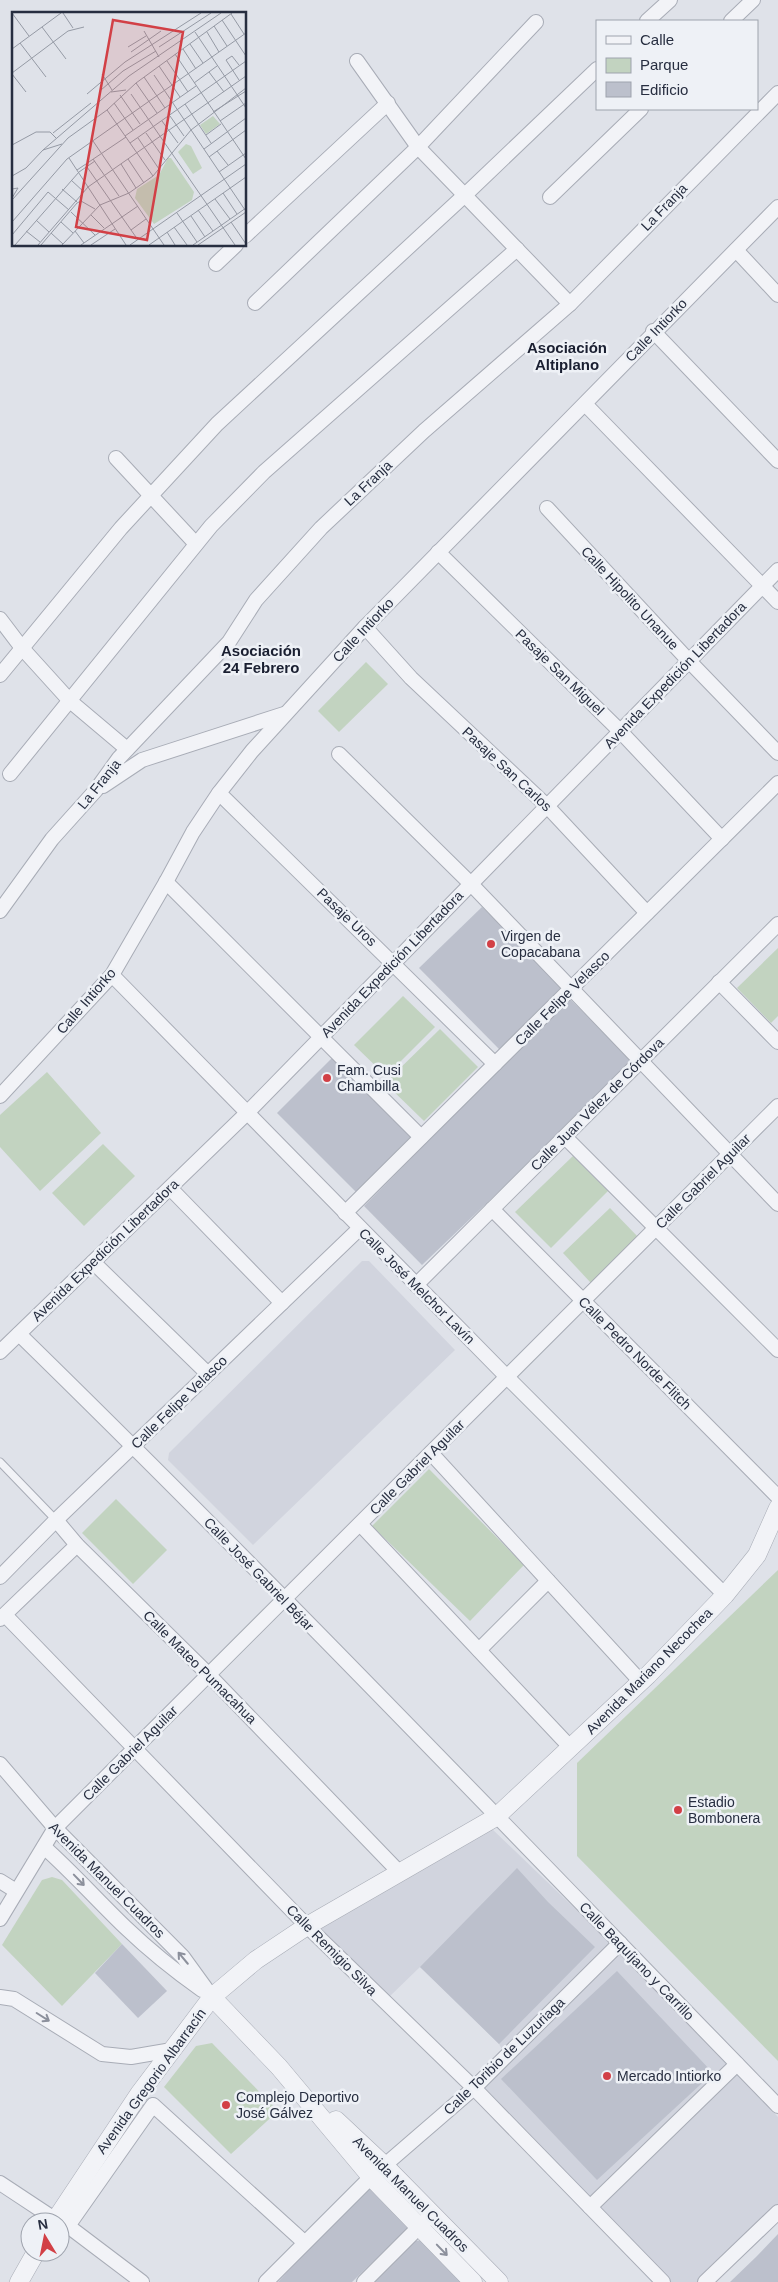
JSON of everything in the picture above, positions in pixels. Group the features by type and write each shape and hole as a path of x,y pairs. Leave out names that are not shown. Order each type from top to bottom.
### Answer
{"street":[{"path":"648,20 670,0"},
{"path":"732,20 753,0"},
{"path":"255,303 418,146 536,22"},
{"path":"357,61 418,146 570,304"},
{"path":"0,675 121,528 224,418 466,194 596,70"},
{"name":"La Franja","path":"0,911 52,839 96,790 127,749 229,642 256,600 321,528 424,431 570,304 778,93"},
{"path":"246,235 388,102"},
{"path":"550,197 640,110"},
{"name":"Calle Intiorko","path":"0,1096 112,974 193,832 219,793 285,714 365,627 778,206"},
{"path":"216,264 235,246"},
{"path":"10,774 211,526 264,472 517,249"},
{"path":"736,250 778,295"},
{"path":"653,332 778,461"},
{"path":"585,404 778,602"},
{"path":"116,458 196,544"},
{"name":"Calle Hipolito Unanue","path":"546,508 778,753"},
{"name":"Pasaje San Miguel","path":"438,552 620,731 722,839"},
{"name":"Avenida Expedición Libertadora","path":"0,1352 247,1113 778,570"},
{"path":"0,619 22,648 70,700 127,749"},
{"name":"Pasaje San Carlos","path":"365,627 411,678 547,806 647,913"},
{"path":"96,790 142,760 285,714"},
{"path":"339,754 471,884 778,1204"},
{"name":"Calle Felipe Velasco","path":"345,1213 778,783"},
{"name":"Pasaje Uros","path":"219,793 495,1064"},
{"path":"166,882 421,1137"},
{"name":"Calle Juan Vélez de Córdova","path":"416,1285 778,924"},
{"name":"Calle José Melchor Lavín","path":"112,974 416,1285 725,1595"},
{"path":"719,982 778,1042"},
{"name":"Calle Gabriel Aguilar","path":"0,1919 55,1828 778,1106"},
{"path":"565,1137 778,1350"},
{"path":"170,1188 282,1304"},
{"name":"Calle Pedro Norde Flitch","path":"492,1209 778,1498"},
{"name":"Calle Felipe Velasco","path":"0,1577 56,1520 360,1228"},
{"path":"93,1262 208,1374"},
{"name":"Calle José Gabriel Béjar","path":"19,1334 134,1446 496,1817"},
{"path":"431,1453 641,1682"},
{"name":"Avenida Mariano Necochea","path":"496,1817 641,1682 725,1595 757,1555 778,1508"},
{"name":"Calle Mateo Pumacahua","path":"56,1520 77,1545 209,1675 400,1873"},
{"path":"360,1524 571,1748"},
{"path":"2,1617 77,1545"},
{"path":"479,1650 548,1580"},
{"name":"Calle Remigio Silva","path":"2,1617 136,1748 307,1926 474,2088 662,2282"},
{"name":"Avenida Manuel Cuadros","path":"0,1764 55,1828 183,1956 212,1997 279,2067 384,2165 499,2282"},
{"name":"Avenida Gregorio Albarracín","path":"65,2212 139,2094 212,1997 256,1960 307,1926 496,1817"},
{"name":"Calle Baquíjano y Carrillo","path":"496,1817 778,2106"},
{"name":"Avenida Manuel Cuadros","path":"44,1847 126,1928 174,1970 212,1997"},
{"path":"0,1881 16,1891"},
{"name":"Calle Toribio de Luzuriaga","path":"266,2282 371,2177 474,2088 620,1943"},
{"path":"0,1997 14,1999 102,2054 131,2058 172,2050"},
{"path":"590,2207 737,2064"},
{"name":"Avenida Manuel Cuadros","path":"279,2067 371,2177 473,2282"},
{"path":"67,2212 153,2105 304,2242"},
{"path":"0,2183 44,2212"},
{"path":"705,2282 778,2212"},
{"path":"364,2282 432,2214"},
{"path":"70,2230 142,2282"},
{"path":"19,2282 30,2262"}],"lane":[{"name":"Calle Mateo Pumacahua","path":"0,1462 56,1520"}],"shaded area":[{"path":"362,1261 369,1261 455,1350 253,1545 168,1460 169,1453"},
{"path":"491,1828 664,1994 778,2117 778,2206 698,2282 668,2282 481,2088 508,2061 499,2044 420,1967 388,1998 318,1926"}],"green space":[{"path":"366,662 388,684 339,732 318,711"},
{"path":"778,948 778,1016 771,1023 737,988"},
{"path":"403,996 435,1027 386,1076 354,1045"},
{"path":"440,1029 478,1067 424,1121 385,1083"},
{"path":"47,1072 101,1133 40,1191 0,1147 0,1115"},
{"path":"103,1144 135,1176 84,1226 52,1193"},
{"path":"573,1156 608,1191 551,1248 515,1212"},
{"path":"610,1208 638,1237 591,1283 563,1253"},
{"path":"429,1469 524,1565 470,1621 372,1526"},
{"path":"116,1499 167,1550 133,1584 82,1533"},
{"name":"Estadio Bombonera","path":"778,1570 778,2061 577,1856 577,1763"},
{"path":"52,1877 62,1880 122,1944 62,2006 2,1945 42,1880"},
{"name":"Complejo Deportivo José Gálvez","path":"212,2043 278,2111 231,2154 164,2087 196,2046"}],"building":[{"path":"482,907 563,988 500,1050 419,968"},
{"path":"569,998 633,1063 422,1265 364,1206"},
{"path":"334,1056 414,1136 358,1194 277,1113"},
{"path":"517,1868 548,1902 595,1947 499,2044 420,1967"},
{"path":"122,1944 167,1991 138,2018 95,1973"},
{"name":"Mercado Intiorko","path":"617,1971 713,2073 597,2180 501,2079"},
{"path":"372,2187 410,2226 352,2282 278,2282 364,2189"},
{"path":"778,2234 778,2282 730,2282 756,2257"},
{"path":"422,2240 468,2282 374,2282 415,2241"}],"place":[{"name":"Virgen de Copacabana","path":"491,944"},
{"name":"Fam. Cusi Chambilla","path":"327,1078"},
{"name":"Estadio Bombonera","path":"678,1810"},
{"name":"Mercado Intiorko","path":"607,2076"},
{"name":"Complejo Deportivo José Gálvez","path":"226,2105"}],"district":[{"name":"Asociación Altiplano","path":"567,356"},
{"name":"Asociación 24 Febrero","path":"261,658"}]}
